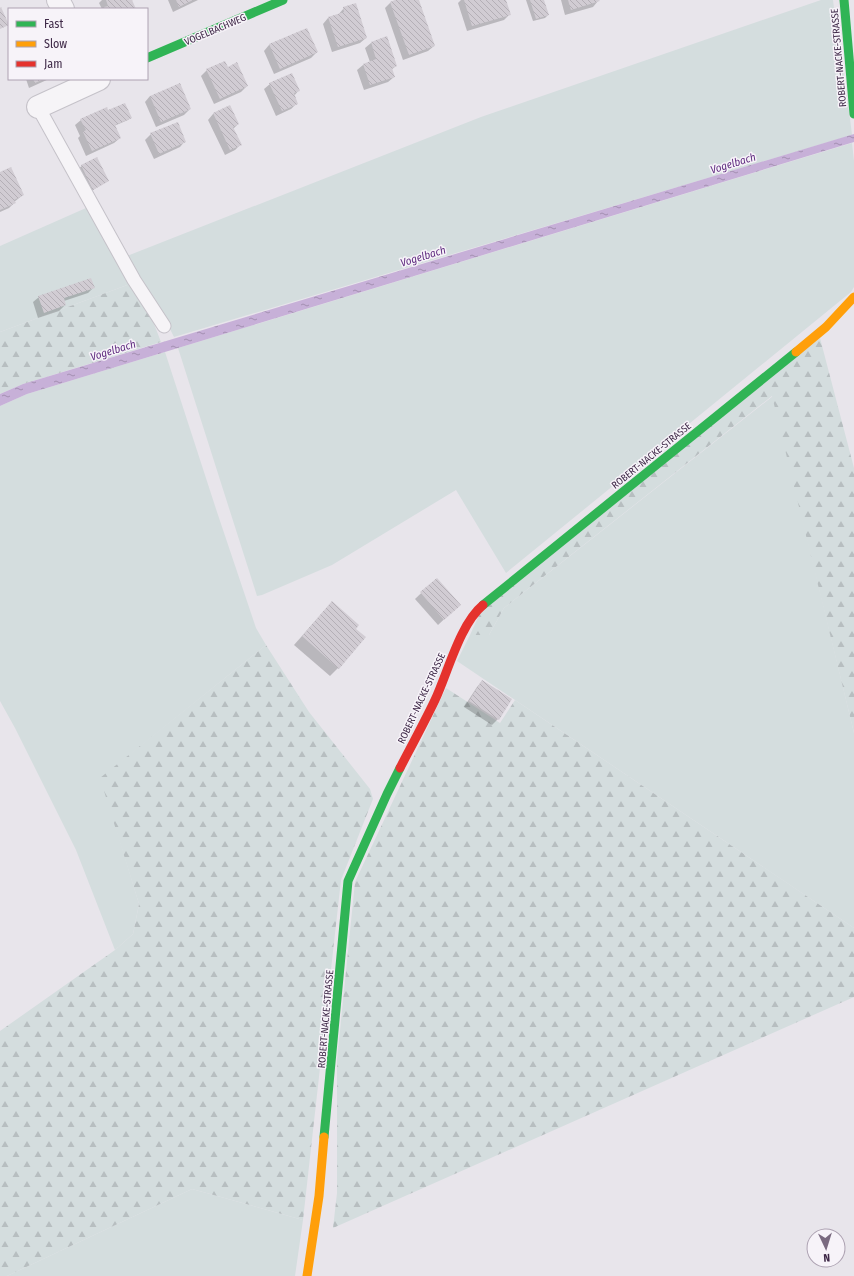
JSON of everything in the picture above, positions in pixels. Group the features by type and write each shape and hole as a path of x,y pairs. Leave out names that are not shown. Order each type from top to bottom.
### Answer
{"street":[{"name":"VOGELBACHWEG","path":"148,58 283,0"},
{"name":"ROBERT-NACKE-STRASSE","path":"844,0 854,114"},
{"path":"38,107 97,80"},
{"name":"ROBERT-NACKE-STRASSE","path":"306,1276 319,1196 348,880 387,794 436,699 464,630 477,610 826,327 854,297"}],"lane":[{"path":"38,107 134,280 164,326"}],"green space":[{"path":"821,0 833,0 852,135 174,337 127,256 481,117"},
{"path":"852,143 854,161 854,287 851,292 506,573 456,490 332,565 257,596 178,348"},
{"path":"86,208 130,284 0,332 0,246"},
{"path":"130,284 151,316 161,342 23,384 0,394 0,332"},
{"path":"820,338 854,468 854,733 772,396 504,608 489,635 470,635 480,613"},
{"path":"165,352 256,628 266,645 101,778 139,904 133,934 115,950 76,850 0,701 0,406 27,394"},
{"path":"773,396 854,733 854,928 457,661 470,635 489,635 504,608"},
{"path":"266,645 309,712 370,789 373,799 341,880 303,1220 192,1189 7,1276 0,1276 0,1031 115,950 133,934 139,904 100,778"},
{"path":"446,688 500,723 515,700 854,928 854,997 333,1228 337,1193 337,1060 355,882"},
{"path":"192,1189 303,1220 295,1276 7,1276"}],"water":[{"path":"854,134 854,142 27,394 0,406 0,394 23,384"}],"building":[{"path":"106,0 132,0 136,8 104,7 108,6"},
{"path":"176,0 193,0 179,7"},
{"path":"395,0 419,0 435,46 409,55 390,2"},
{"path":"464,0 506,0 511,15 472,26"},
{"path":"530,0 544,0 549,15 536,19"},
{"path":"568,0 599,0 600,1 571,10"},
{"path":"356,3 367,38 338,47 328,17 344,12 343,7"},
{"path":"1,7 8,25 0,29"},
{"path":"307,28 318,52 280,69 269,44"},
{"path":"387,36 397,66 392,68 395,77 370,85 363,64 376,59 371,42"},
{"path":"225,61 228,67 237,62 248,86 220,99 206,69"},
{"path":"292,73 300,91 294,93 298,104 282,111 269,83"},
{"path":"34,80 42,80 35,83"},
{"path":"180,83 191,109 161,122 150,96"},
{"path":"125,103 132,118 115,125 121,138 92,151 83,132 86,130 80,119 107,107 108,110"},
{"path":"230,105 239,124 233,127 242,145 230,150 213,113"},
{"path":"178,122 186,142 159,154 150,133"},
{"path":"97,157 109,181 93,190 81,165"},
{"path":"11,167 24,195 14,200 16,203 0,210 0,172"},
{"path":"91,278 95,288 64,298 66,305 44,313 38,296"},
{"path":"437,578 461,605 444,620 420,592"},
{"path":"332,601 359,625 356,629 366,637 339,669 302,636"},
{"path":"482,680 512,699 499,720 469,701"}],"traffic: fast":[{"path":"148,58 283,0"},
{"path":"844,0 854,114"},
{"path":"483,605 796,352"},
{"path":"324,1137 348,881 400,768"}],"traffic: slow":[{"path":"796,352 826,327 854,297"},
{"path":"307,1276 319,1196 324,1137"}],"traffic: jam":[{"path":"400,768 435,700 461,636 475,613 483,605"}],"water label":[{"name":"Vogelbach","path":"733,163"},
{"name":"Vogelbach","path":"423,256"},
{"name":"Vogelbach","path":"113,350"}]}
